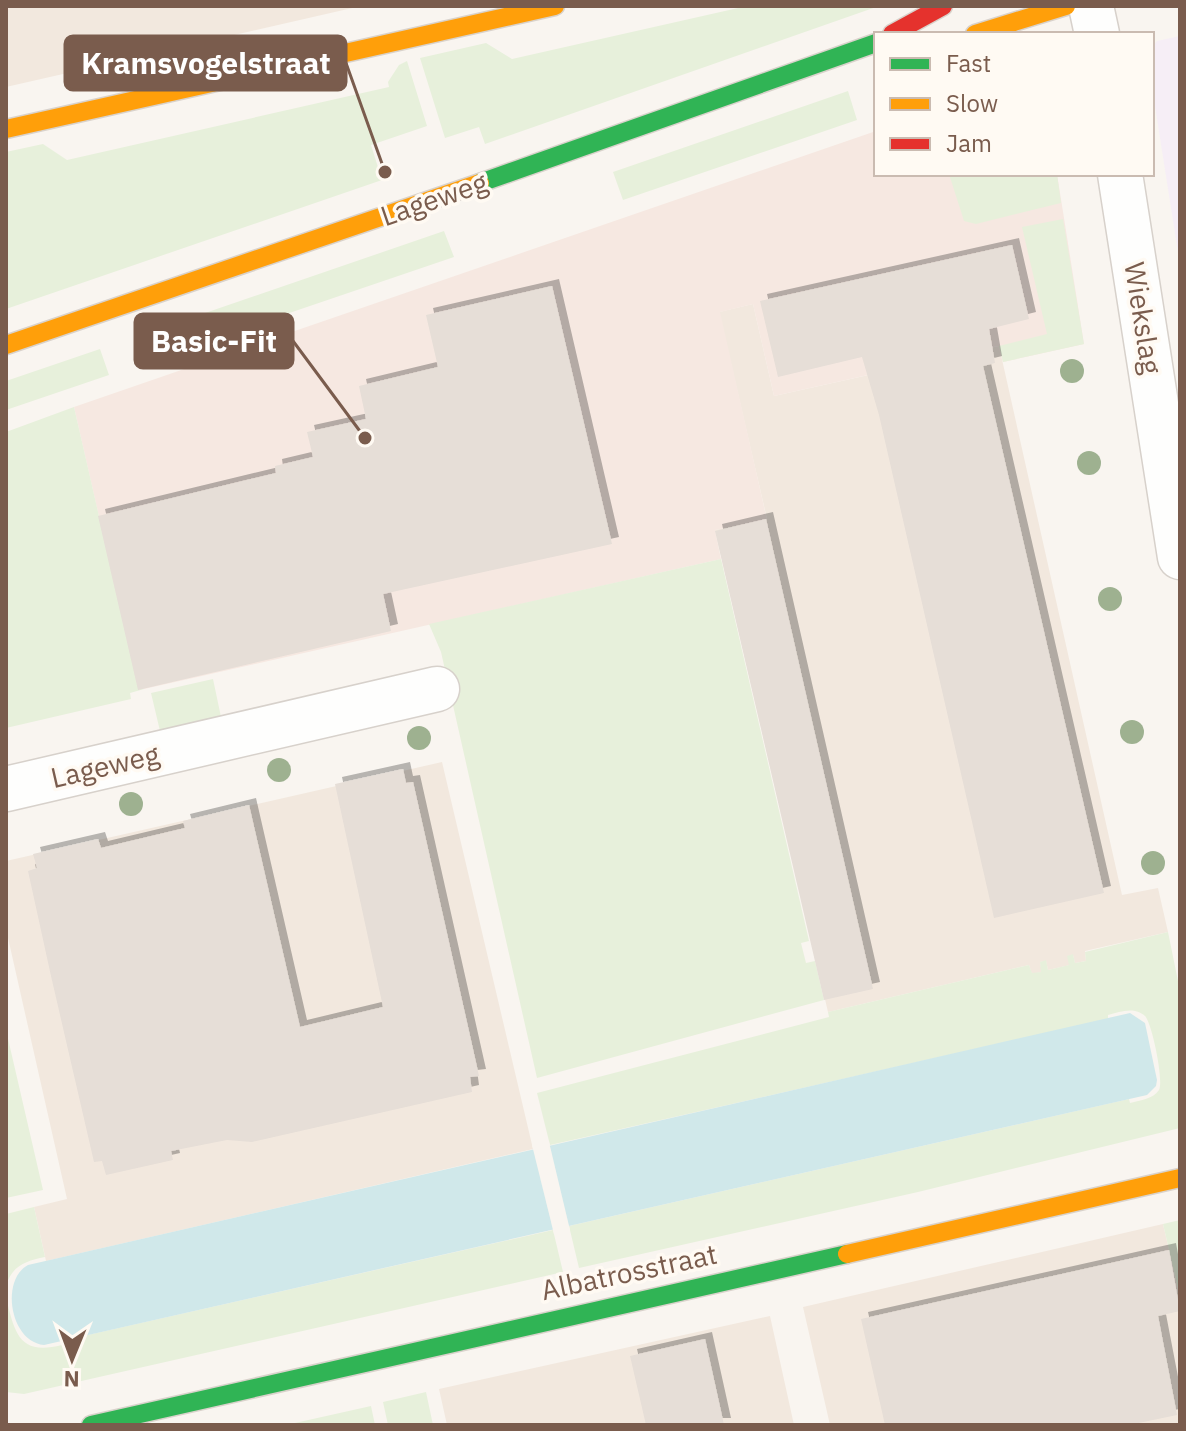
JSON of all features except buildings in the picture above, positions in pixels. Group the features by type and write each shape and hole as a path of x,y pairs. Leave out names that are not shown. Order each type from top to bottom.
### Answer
{"street":[{"path":"6,129 476,15 555,6"},
{"path":"896,32 943,6"},
{"path":"982,32 1066,6"},
{"path":"1091,6 1097,32"},
{"name":"Lageweg","path":"6,345 871,47"},
{"name":"Wiekslag","path":"1120,176 1180,557"},
{"name":"Lageweg","path":"6,789 437,689"},
{"name":"Albatrosstraat","path":"91,1425 1180,1178"}],"shaded area":[{"path":"6,6 361,6 6,87"},
{"path":"1180,36 1180,265 1154,100 1154,45 1157,41"},
{"path":"874,132 874,176 1057,176 1084,344 1003,362 998,346 774,396 753,304 720,312 767,520 715,530 721,559 144,689 130,622 123,622 74,407"},
{"path":"753,304 774,396 999,346 1122,895 1158,888 1168,932 1085,951 1086,961 1075,963 1073,955 1070,965 1048,970 1046,961 1040,962 1042,972 1032,974 1029,965 828,1012 715,530 767,519 719,312"},
{"path":"442,762 533,1149 46,1261 34,1207 67,1199 6,929 6,861"},
{"path":"1163,1224 1180,1297 1180,1425 830,1425 803,1307"},
{"path":"770,1316 794,1425 447,1425 439,1389"}],"green space":[{"path":"747,6 879,6 485,144 479,127 445,138 420,58 486,43 512,59"},
{"path":"407,61 427,126 371,145 382,180 6,309 6,152 43,144 67,160 389,87 388,82 399,65"},
{"path":"848,91 857,120 623,200 613,172"},
{"path":"950,176 1057,176 1061,203 976,224 964,221"},
{"path":"1063,219 1084,344 1003,362 999,346 1047,334 1022,227"},
{"path":"444,231 454,257 157,358 147,333"},
{"path":"100,349 109,375 6,410 6,381"},
{"path":"74,407 123,621 130,621 144,689 130,693 131,699 6,728 6,432"},
{"path":"721,559 809,941 801,943 806,963 815,961 824,1000 537,1078 441,652 429,624"},
{"path":"213,679 221,717 160,731 151,693"},
{"path":"1168,932 1180,991 1180,1128 918,1192 579,1268 569,1226 1129,1099 1130,1103 1146,1099 1159,1090 1160,1085 1154,1040 1145,1016 1132,1010 1122,1011 1108,1015 1108,1019 550,1145 537,1093 829,1017 828,1012 1029,965 1032,973 1041,972 1040,962 1046,960 1048,970 1069,965 1067,956 1073,954 1075,963 1086,961 1085,952"},
{"path":"6,1030 43,1190 6,1198"},
{"path":"34,1207 45,1257 21,1265 6,1285 6,1214"},
{"path":"1180,1220 1180,1297 1163,1224"},
{"path":"553,1230 563,1272 24,1394 6,1392 6,1298 12,1322 21,1339 36,1347 48,1348 62,1345 61,1341"},
{"path":"426,1392 433,1425 388,1425 383,1402"},
{"path":"371,1406 375,1425 286,1425"}],"water":[{"path":"1130,1013 1145,1023 1157,1080 1156,1086 1147,1095 44,1345 32,1341 23,1333 13,1310 14,1283 28,1265"}],"pier":[{"path":"549,1142 570,1230 554,1234 532,1145"}],"traffic: fast":[{"path":"480,183 874,44"},
{"path":"91,1425 847,1254"}],"traffic: slow":[{"path":"6,129 555,6"},
{"path":"982,32 1066,6"},
{"path":"6,345 480,183"},
{"path":"847,1254 1180,1178"}],"traffic: jam":[{"path":"896,32 943,6"}],"place":[{"name":"Kramsvogelstraat","path":"385,172"},
{"name":"Basic-Fit","path":"365,438"}]}
